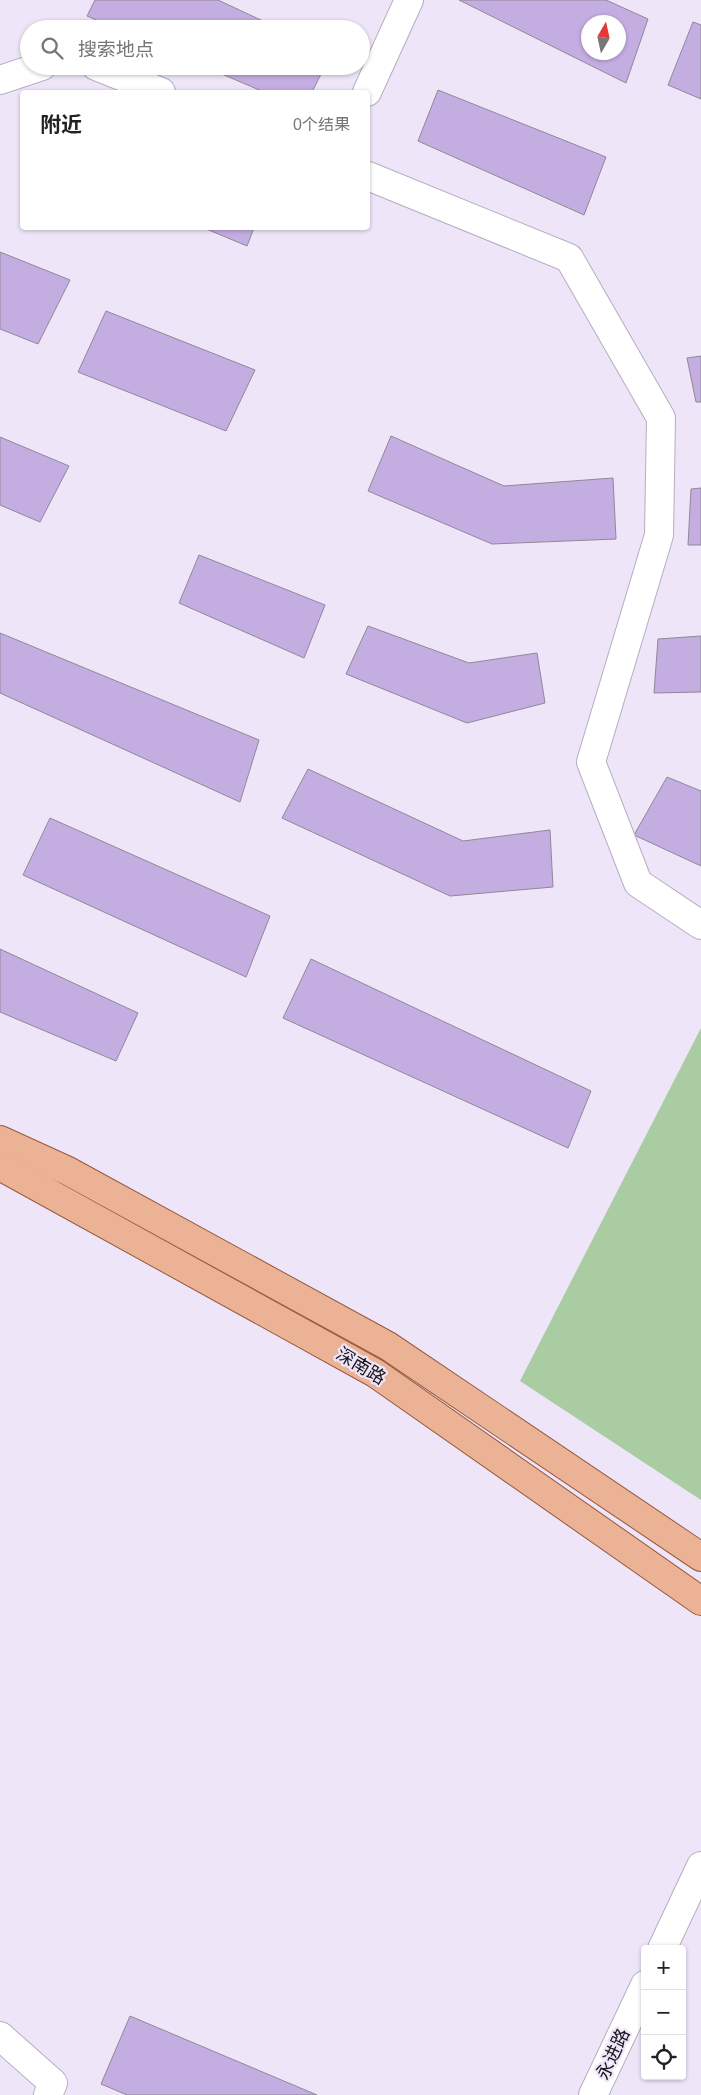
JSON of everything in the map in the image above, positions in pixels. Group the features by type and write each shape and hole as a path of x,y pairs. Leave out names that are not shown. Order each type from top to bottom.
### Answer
{"main road":[{"name":"深南路","path":"0,1140 68,1171 388,1346 701,1557"},
{"name":"深南路","path":"0,1166 375,1372 701,1601"}],"street":[{"path":"368,90 409,0"},
{"path":"0,80 20,73"},
{"path":"118,75 156,90"},
{"path":"370,177 569,258 661,418 659,535 591,762 638,883 701,925"},
{"path":"664,1945 701,1866"},
{"name":"永进路","path":"593,2095 643,1990"},
{"path":"0,2036 53,2083 48,2095"}],"green space":[{"path":"701,1028 701,1500 520,1381"}],"building":[{"path":"95,0 218,0 261,20 96,20 87,16"},
{"path":"459,0 606,0 648,19 626,83"},
{"path":"693,22 701,25 701,99 668,85"},
{"path":"224,75 320,75 313,90 259,90"},
{"path":"438,90 606,157 584,215 418,141"},
{"path":"209,230 253,230 247,246"},
{"path":"0,252 70,280 38,344 0,329"},
{"path":"106,311 255,370 226,431 78,372"},
{"path":"701,356 701,402 696,402 687,358"},
{"path":"391,436 504,486 613,478 616,539 492,544 368,491"},
{"path":"0,437 69,466 40,522 0,505"},
{"path":"701,488 701,545 688,545 691,489"},
{"path":"199,555 325,605 304,658 179,603"},
{"path":"368,626 469,663 537,653 545,703 467,723 346,674"},
{"path":"0,633 259,740 240,802 0,693"},
{"path":"701,636 701,692 654,693 658,639"},
{"path":"308,769 463,841 550,830 553,887 450,896 282,818"},
{"path":"667,777 701,791 701,866 634,835"},
{"path":"50,818 270,916 246,977 23,875"},
{"path":"0,949 138,1013 116,1061 0,1012"},
{"path":"311,959 591,1091 568,1148 283,1018"},
{"path":"130,2016 317,2095 127,2095 101,2084"}]}
